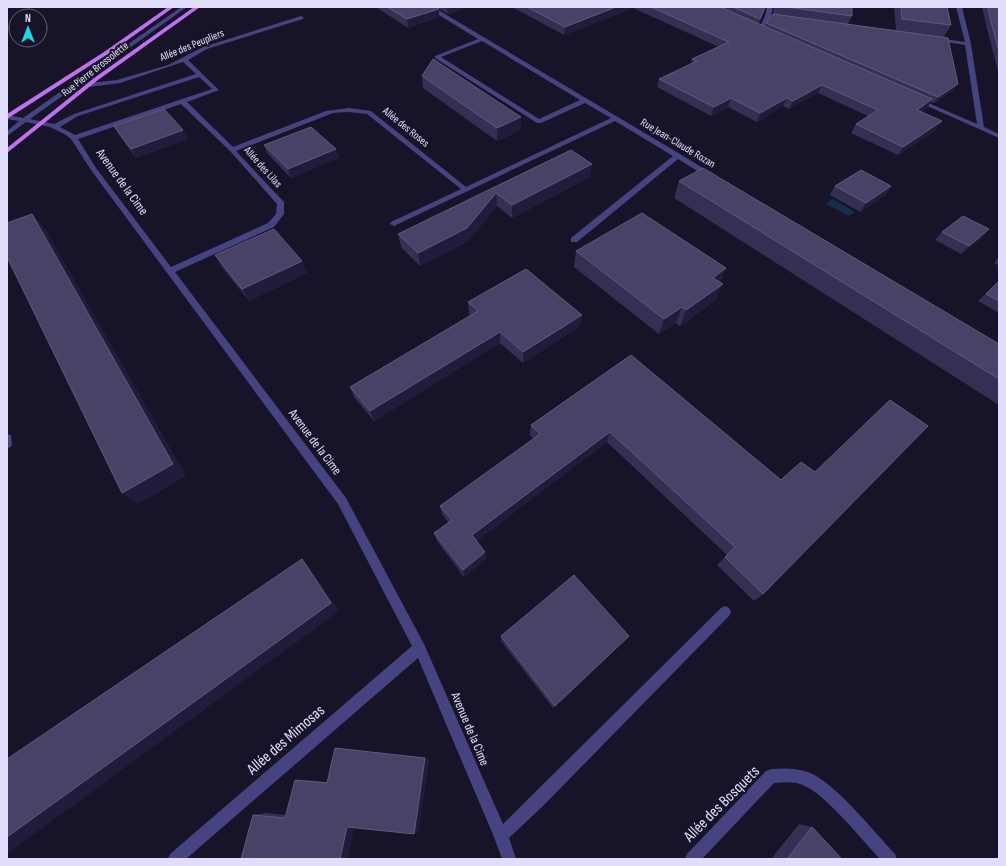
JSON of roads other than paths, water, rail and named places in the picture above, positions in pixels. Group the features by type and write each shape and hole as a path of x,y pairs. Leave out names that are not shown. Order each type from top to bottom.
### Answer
{"main road":[{"name":"Rue Pierre Brossolette","path":"7,117 106,53 171,7"},
{"name":"Rue Pierre Brossolette","path":"7,151 89,85 197,7"}],"street":[{"path":"7,134 24,120 184,7"},
{"name":"Rue Jean-Claude Rozan","path":"429,7 719,180"},
{"path":"759,31 771,16 770,7"},
{"path":"959,7 968,44 981,128"},
{"name":"Allée des Peupliers","path":"89,85 118,82 184,60 205,48 301,18"},
{"path":"752,28 767,34"},
{"path":"482,39 437,57 539,122 585,100"},
{"path":"932,39 968,44"},
{"path":"74,138 216,90 184,60"},
{"path":"54,127 76,115 200,75"},
{"path":"908,96 999,136"},
{"name":"Allée des Lilas","path":"169,271 271,225 280,214 281,204 232,150 183,102"},
{"name":"Allée des Roses","path":"232,150 328,112 354,109 370,112 466,190"},
{"name":"Avenue de la Cime","path":"7,117 41,123 54,127 70,134 74,138 93,169 342,501 420,648 501,836 509,859"},
{"path":"394,224 616,118"},
{"path":"574,240 678,155"},
{"path":"7,438 7,444"},
{"path":"501,836 539,800 725,612"},
{"name":"Allée des Mimosas","path":"175,859 420,648"},
{"name":"Allée des Bosquets","path":"692,859 771,776 785,775 808,780 826,793 890,859"}],"water":[{"path":"833,199 855,212 849,216 826,204"}]}
